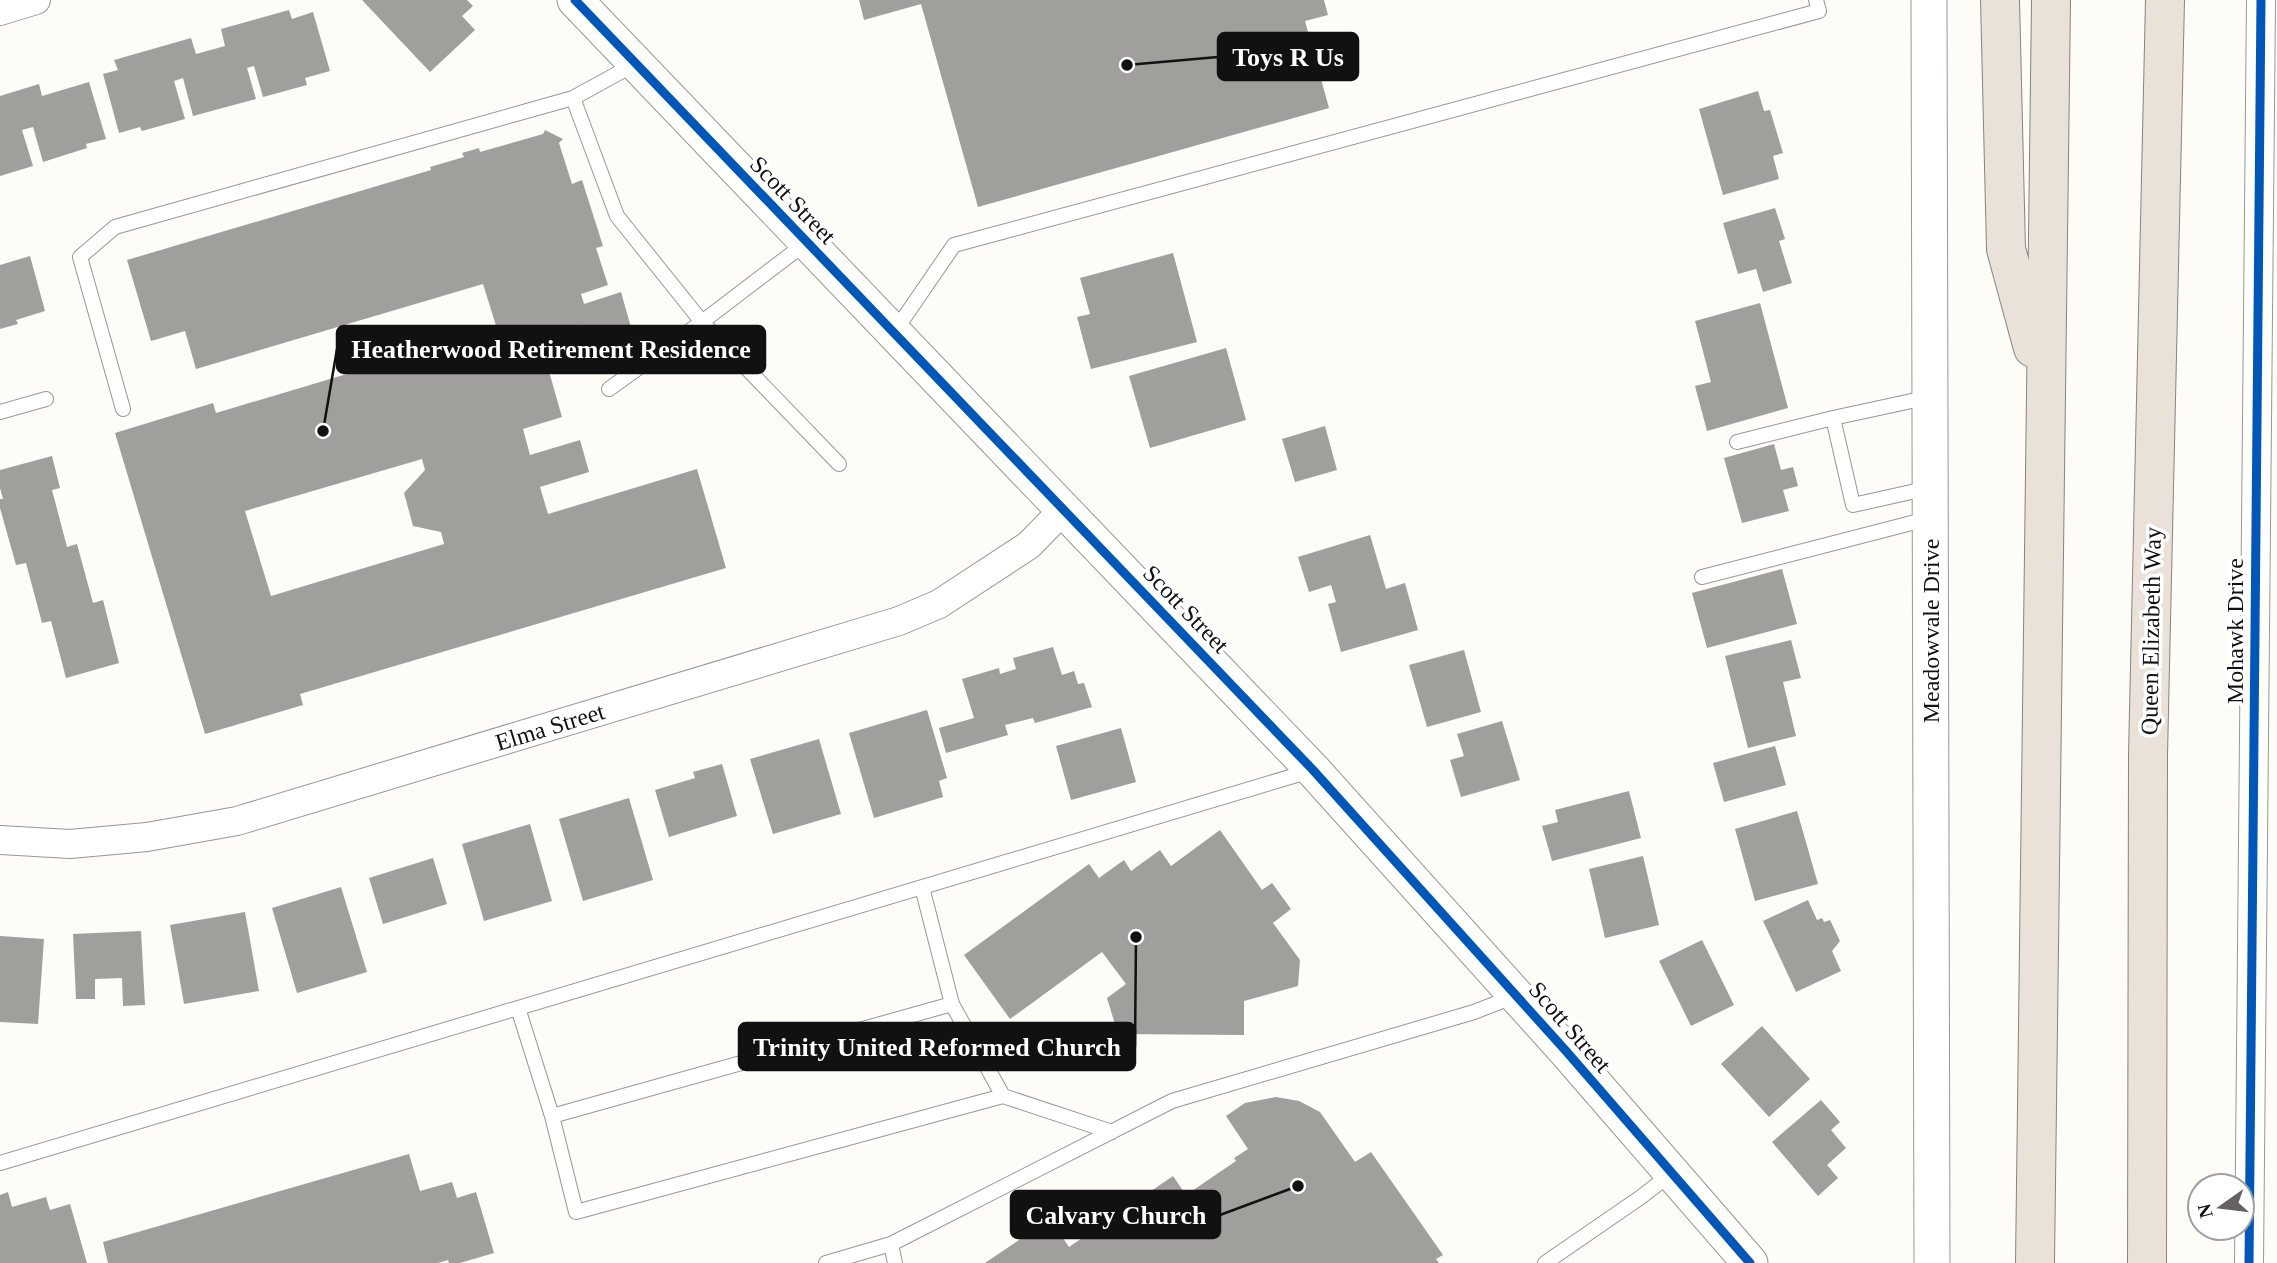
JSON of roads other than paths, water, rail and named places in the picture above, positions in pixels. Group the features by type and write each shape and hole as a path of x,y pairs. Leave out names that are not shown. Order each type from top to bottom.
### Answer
{"highway":[{"path":"2000,0 2006,249 2045,392"},
{"path":"2035,1263 2051,0"},
{"name":"Queen Elizabeth Way","path":"2147,1263 2148,755 2165,0"}],"street":[{"path":"0,11 36,0"},
{"name":"Scott Street","path":"575,0 1313,770 1516,995 1748,1262"},
{"name":"Meadowvale Drive","path":"1929,0 1932,1263"},
{"name":"Mohawk Drive","path":"2249,1263 2266,473 2261,0"},
{"name":"Elma Street","path":"0,840 70,844 148,838 237,821 886,625 939,604 1029,545 1064,509"}],"lane":[{"path":"894,332 954,245 1819,10 1816,0"},
{"path":"123,409 80,257 115,227 573,98 636,64"},
{"path":"573,98 617,216 702,322 839,464"},
{"path":"609,388 807,242"},
{"path":"1737,442 1930,397"},
{"path":"0,412 46,399"},
{"path":"1833,418 1853,505 1931,503"},
{"path":"1702,577 1931,503"},
{"path":"0,1163 1313,770"},
{"path":"922,887 952,1004 1003,1096"},
{"path":"826,1263 891,1244 1172,1101 1474,1012 1516,995"},
{"path":"552,1116 952,1004"},
{"path":"518,1008 552,1116 576,1212 1003,1096 1112,1132"},
{"path":"1545,1263 1641,1198 1672,1173"},
{"path":"891,1244 895,1263"}],"place":[{"name":"Toys R Us","path":"1127,65"},
{"name":"Heatherwood Retirement Residence","path":"323,431"},
{"name":"Trinity United Reformed Church","path":"1136,937"},
{"name":"Calvary Church","path":"1298,1186"}]}
